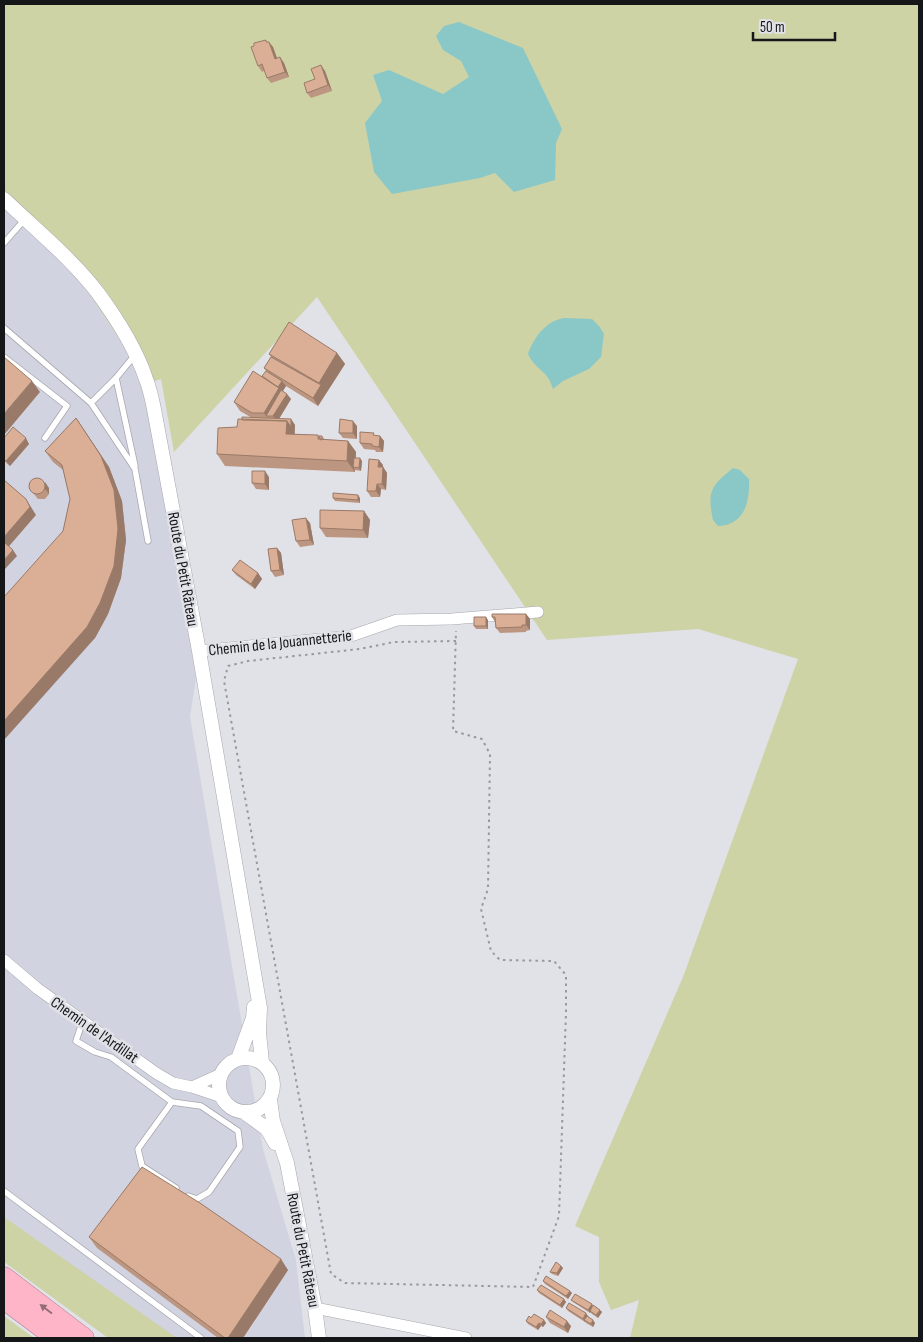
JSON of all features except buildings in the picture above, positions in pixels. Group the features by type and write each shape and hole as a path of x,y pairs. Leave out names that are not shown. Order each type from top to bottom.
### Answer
{"highway":[{"path":"4,1277 84,1338"},
{"path":"4,1299 56,1338"}],"street":[{"name":"Route du Petit Râteau","path":"4,199 67,258 98,293 136,354 146,378 154,409 199,651 260,1008 259,1033 262,1062"},
{"name":"Chemin de la Jouannetterie","path":"199,651 351,636 397,620 538,612"},
{"name":"Chemin de l'Ardillat","path":"4,960 38,989 173,1084 192,1087 222,1096"},
{"name":"Route du Petit Râteau","path":"238,1059 253,1018 256,989"},
{"path":"192,1087 221,1074 231,1063 238,1059 254,1059 262,1062 272,1075 274,1084 270,1100 259,1110 244,1112 235,1110 227,1104 222,1096 220,1089 221,1074"},
{"name":"Route du Petit Râteau","path":"270,1100 274,1121 287,1163 319,1338"},
{"name":"Route du Petit Râteau","path":"244,1112 267,1129 287,1163"},
{"path":"315,1308 466,1338"}],"lane":[{"path":"4,243 25,219"},
{"path":"4,328 91,402 135,469"},
{"path":"91,402 116,378 136,354"},
{"path":"4,357 67,406 45,438"},
{"path":"116,378 148,541"},
{"path":"83,1020 76,1041 95,1052 111,1057 172,1102 201,1106 238,1130 240,1147 208,1192 197,1200 189,1197 142,1166 138,1149 172,1102"},
{"path":"4,1191 202,1338"}],"path":[{"path":"456,618 456,641 453,730 482,739 490,754 488,889 482,909 491,951 500,960 554,961 566,975 559,1216 533,1287 345,1283 331,1274 224,681 228,666 248,661 360,649 394,642 456,641"}],"shaded area":[{"path":"4,193 91,296 148,383 196,678 190,717 263,1149 296,1260 305,1338 175,1338 4,1222"}],"green space":[{"path":"4,4 919,4 919,1338 630,1338 639,1300 611,1310 599,1282 599,1237 575,1226 683,977 798,659 698,629 547,640 317,297 174,452 161,379 148,383 91,296 4,193"},
{"path":"4,1217 177,1338 108,1338 4,1262"},
{"path":"4,1316 34,1338 4,1338"}],"water":[{"path":"459,22 523,48 562,129 556,143 555,180 514,192 495,173 480,178 392,194 374,172 365,123 382,101 373,75 389,70 443,94 469,77 461,61 443,50 436,36 444,26"},
{"path":"564,318 592,319 599,326 604,334 601,357 589,369 563,381 553,389 548,378 534,364 528,354 537,336 546,326"},
{"path":"733,468 740,470 749,479 747,503 740,516 734,521 727,525 718,526 713,520 711,510 712,490"}]}
